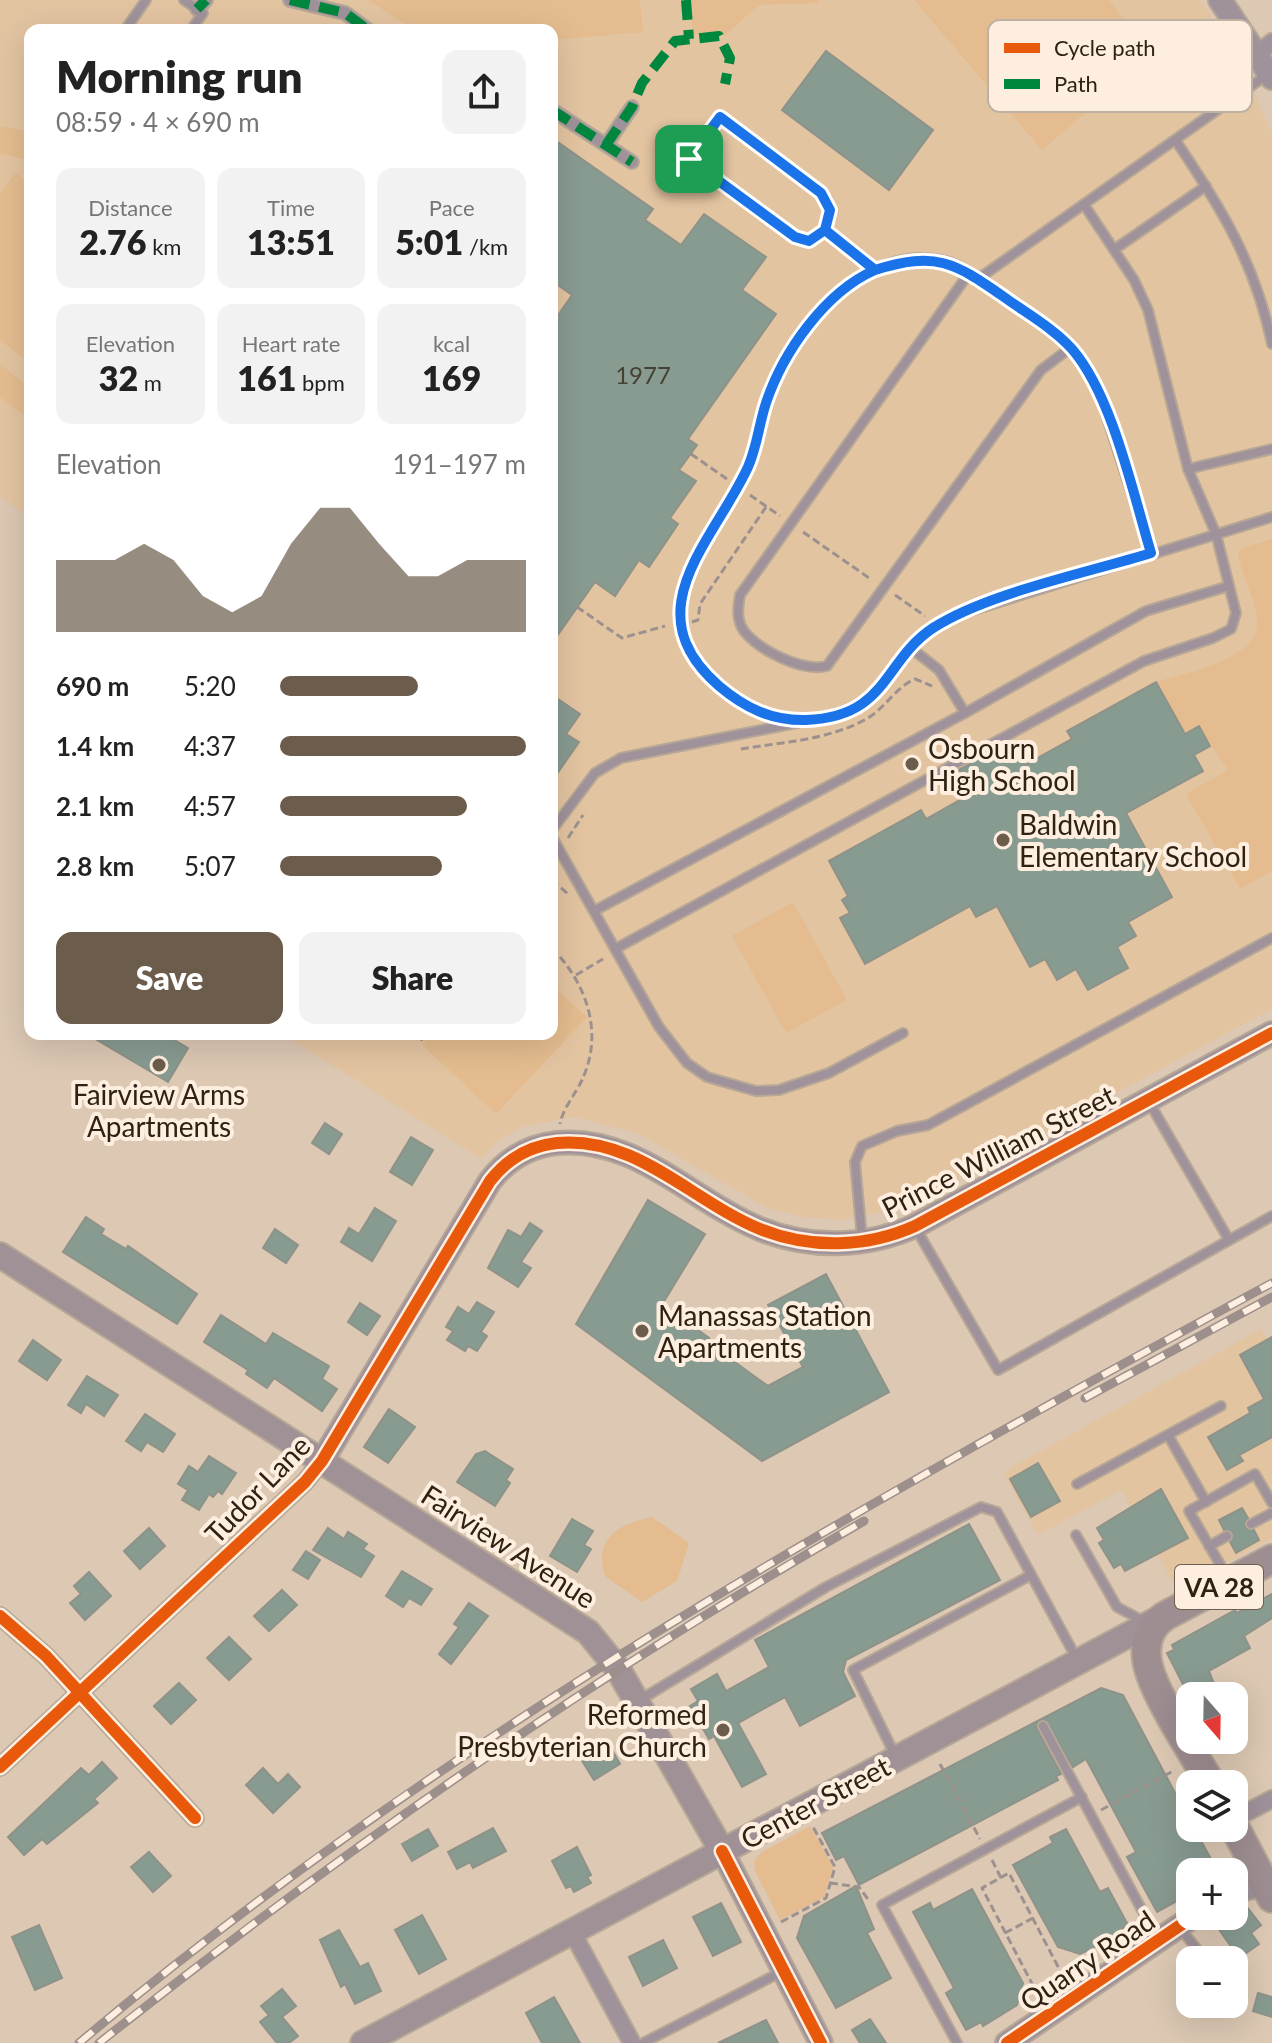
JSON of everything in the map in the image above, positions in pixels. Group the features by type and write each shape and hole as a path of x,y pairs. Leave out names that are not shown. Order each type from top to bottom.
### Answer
{"highway":[{"name":"Center Street","path":"1157,1620 1272,1559"},
{"name":"VA 28","path":"1148,1667 1149,1633 1157,1620"},
{"path":"1148,1667 1203,1770"},
{"path":"1243,1842 1269,1888"}],"main road":[{"name":"Fairview Avenue","path":"0,1255 588,1632 612,1660 722,1851"},
{"name":"Center Street","path":"363,2043 1157,1620"},
{"path":"1088,1656 1124,1652 1148,1667"}],"street":[{"path":"290,0 345,13 360,24"},
{"path":"1220,0 1235,20"},
{"path":"1252,41 1268,62"},
{"path":"606,145 632,107"},
{"path":"558,114 632,162"},
{"name":"Prince William Street","path":"560,1143 584,1141 612,1146 725,1211 770,1232 811,1242 862,1243 915,1226 1272,1033"},
{"name":"Tudor Lane","path":"0,1767 305,1482 322,1461 500,1168 523,1152 560,1143"},
{"path":"0,1616 46,1656 195,1818"},
{"path":"1248,1812 1272,1799"},
{"name":"Fairview Avenue","path":"722,1851 821,2043"},
{"path":"1248,1890 1269,1888"},
{"name":"Quarry Road","path":"1007,2043 1176,1928"},
{"path":"572,1932 632,2043"}],"lane":[{"path":"129,24 146,0"},
{"path":"184,0 202,4 203,13 195,24"},
{"path":"1252,76 1268,62"},
{"path":"978,279 1176,141 1210,112"},
{"path":"720,117 821,193 830,210 825,230 809,241 795,237 689,159 720,117"},
{"path":"1176,141 1239,240 1263,300 1272,344"},
{"path":"1115,249 1206,186"},
{"path":"615,949 1144,661 1225,633 1234,622 1236,613 1216,534 1188,469 1148,310 1115,249 1085,206"},
{"path":"825,230 875,270"},
{"path":"808,720 761,714 738,701 706,674 683,636 680,604 688,569 738,487 751,460 766,402 803,335 847,287 875,270 914,259 934,259 958,266 1070,348 1094,380 1151,553"},
{"path":"969,273 740,595 738,616 745,632 795,666 812,670 827,666 1041,370 1070,348"},
{"path":"1188,469 1272,449"},
{"path":"558,822 595,773 621,758 853,708 874,696 911,648 938,625 983,604 1272,517"},
{"path":"594,911 965,713 1146,611 1229,586"},
{"path":"911,648 939,670 965,713"},
{"path":"558,848 670,1043 687,1063 707,1077 756,1091 801,1085 903,1033"},
{"path":"862,1243 855,1162 862,1146 886,1134 928,1125 1272,938"},
{"path":"1148,1100 1229,1240"},
{"path":"915,1226 998,1370 1272,1216"},
{"path":"1077,1484 1221,1406"},
{"path":"1168,1435 1206,1502"},
{"path":"1230,1581 1189,1511 1255,1474 1272,1503"},
{"path":"637,1702 826,1587 981,1507 997,1512 1031,1575 1088,1656"},
{"path":"1251,1524 1272,1513"},
{"path":"1076,1535 1117,1607 1157,1620"},
{"path":"1209,1546 1227,1536"},
{"path":"897,1759 853,1670 1031,1575"},
{"path":"1043,1726 1158,1940"},
{"path":"957,2043 882,1905 1082,1797"},
{"path":"643,2043 784,1970"}],"path":[{"path":"691,454 938,625"},
{"path":"558,886 570,897"},
{"path":"558,955 576,975 593,1025 594,1049 560,1119 560,1143"},
{"path":"576,975 605,958"},
{"path":"940,1764 1001,1878"},
{"path":"1091,1815 1175,1770"},
{"path":"779,1923 826,1898 835,1867 811,1824"},
{"path":"1040,1999 982,1888 1009,1873 1066,1981"},
{"path":"830,1883 859,1887 867,1901 882,1905"},
{"path":"1005,1933 1033,1918"}],"shaded area":[{"name":"Osbourn High School","path":"0,0 1200,0 1213,20 988,20 988,112 1252,112 1252,88 1272,134 1272,1009 904,1207 842,1220 802,1217 767,1208 639,1134 574,1117 522,1127 496,1142 481,1159 292,1040 558,1040 558,24 24,24 24,514 0,496"},
{"path":"368,0 640,0 643,32 558,39 558,24 405,24"},
{"path":"690,0 819,0 819,3 759,5 724,36 717,31 693,35"},
{"path":"914,0 1108,0 1125,20 988,20 988,87"},
{"path":"1010,112 1086,112 1042,150"},
{"path":"0,126 24,131 24,159 0,153"},
{"path":"16,173 24,179 24,358 0,340 0,193"},
{"path":"0,364 24,383 24,415 0,397"},
{"path":"1272,539 1272,871 1240,889 1186,794 1228,770 1199,727 1185,734 1156,682 1218,663 1234,655 1255,634 1257,620 1254,603 1238,553 1245,547"},
{"path":"793,902 847,1000 786,1033 732,936"},
{"path":"558,990 587,1017 496,1114 422,1045 427,1040 558,1040"},
{"path":"1261,1329 1272,1349 1272,1538 1177,1590 1121,1490 1038,1535 1003,1472"},
{"path":"652,1517 689,1543 677,1581 642,1602 605,1576 603,1552 606,1542 619,1529"},
{"path":"810,1826 833,1867 824,1897 780,1920 755,1871 754,1861 762,1852"}],"building":[{"path":"826,51 933,130 889,190 782,110"},
{"path":"558,142 653,209 645,220 681,245 704,214 766,257 742,290 776,314 688,439 697,445 679,470 696,481 670,518 678,524 649,567 639,560 615,596 595,582 558,634 558,315 572,295 558,285"},
{"name":"Baldwin Elementary School","path":"1156,682 1185,734 1199,726 1210,746 1194,755 1203,771 1126,813 1172,897 1128,922 1136,936 1117,947 1128,968 1088,990 1076,969 1057,980 1045,959 1030,967 997,906 976,917 970,906 865,964 840,918 850,913 842,900 848,896 829,861 921,810 926,819 972,793 959,770 1012,741 1025,765 1072,739 1067,731"},
{"path":"558,699 580,714 566,734 579,742 558,772"},
{"name":"Fairview Arms Apartments","path":"97,1040 174,1040 188,1048 168,1082"},
{"path":"325,1123 342,1134 329,1154 312,1143"},
{"path":"411,1137 433,1150 412,1185 390,1172"},
{"name":"Manassas Station Apartments","path":"648,1200 705,1234 660,1308 683,1325 694,1327 709,1338 714,1347 768,1386 803,1367 768,1305 826,1274 889,1392 762,1461 576,1324"},
{"path":"375,1208 396,1221 372,1261 341,1242 349,1228 359,1234"},
{"path":"86,1217 104,1229 101,1234 126,1249 128,1246 197,1294 177,1324 63,1252"},
{"path":"530,1223 542,1231 521,1262 531,1268 518,1287 488,1268 508,1230 521,1237"},
{"path":"275,1229 298,1245 286,1263 263,1248"},
{"path":"477,1302 494,1312 481,1332 487,1336 477,1351 468,1346 465,1351 447,1340 453,1331 446,1327 458,1307 469,1314"},
{"path":"360,1303 380,1316 367,1335 348,1322"},
{"path":"221,1315 266,1344 273,1333 329,1366 322,1379 337,1389 322,1411 274,1378 267,1388 246,1374 248,1370 204,1342"},
{"path":"1272,1337 1272,1437 1239,1455 1243,1461 1227,1470 1208,1437 1250,1413 1248,1408 1264,1399 1240,1355"},
{"path":"33,1340 61,1360 47,1380 19,1361"},
{"path":"87,1376 118,1395 104,1416 86,1404 81,1413 68,1405"},
{"path":"389,1409 415,1427 388,1463 364,1447"},
{"path":"145,1414 175,1434 163,1452 147,1442 141,1451 126,1441"},
{"path":"485,1451 513,1469 506,1480 510,1483 495,1506 457,1482 476,1454"},
{"path":"209,1456 236,1473 222,1494 218,1491 213,1497 209,1494 199,1510 182,1500 188,1490 178,1484 189,1466 198,1472"},
{"path":"1038,1463 1060,1501 1031,1517 1010,1479"},
{"path":"1161,1489 1188,1538 1125,1571 1121,1564 1114,1568 1099,1543 1104,1540 1097,1528"},
{"path":"1242,1508 1248,1518 1245,1527 1254,1530 1259,1540 1236,1553 1230,1542 1233,1533 1224,1530 1219,1520"},
{"path":"572,1519 593,1531 584,1545 591,1549 577,1572 550,1556"},
{"path":"969,1524 1000,1580 846,1660 843,1672 855,1696 800,1726 785,1697 738,1723 766,1774 742,1787 714,1736 709,1739 690,1706 698,1701 691,1689 717,1674 726,1691 769,1667 755,1640"},
{"path":"149,1528 165,1546 140,1569 124,1551"},
{"path":"328,1528 344,1539 348,1532 367,1544 363,1549 374,1556 361,1577 313,1550"},
{"path":"306,1551 320,1560 308,1579 293,1570"},
{"path":"402,1571 432,1589 421,1605 409,1598 403,1607 386,1596"},
{"path":"89,1572 111,1596 85,1620 70,1603 81,1594 74,1586"},
{"path":"282,1590 297,1605 269,1631 254,1616"},
{"path":"1272,1594 1272,1618 1244,1636 1250,1648 1209,1671 1213,1682 1182,1682 1167,1653 1174,1650 1172,1645 1235,1610 1237,1613"},
{"path":"469,1603 488,1616 451,1664 439,1654 459,1627 454,1624"},
{"path":"229,1637 251,1659 229,1680 207,1658"},
{"path":"179,1683 196,1700 171,1724 154,1706"},
{"path":"1101,1688 1123,1695 1176,1795 1176,1842 1202,1842 1210,1858 1176,1858 1176,1902 1157,1912 1127,1857 1136,1852 1086,1759 1073,1767 1044,1719 1036,1727 1061,1774 1056,1776 1058,1780 859,1885 844,1856 836,1860 822,1833"},
{"path":"608,1743 620,1764 594,1780 581,1759"},
{"path":"102,1762 117,1778 94,1799 98,1803 47,1844 42,1839 24,1855 8,1837 81,1768 89,1775"},
{"path":"263,1768 278,1784 288,1774 300,1787 273,1813 246,1785"},
{"path":"493,1828 506,1851 473,1868 470,1862 457,1869 448,1852"},
{"path":"428,1829 438,1846 412,1861 402,1844"},
{"path":"1066,1829 1100,1892 1108,1888 1128,1925 1114,1934 1116,1937 1080,1954 1058,1947 1013,1865 1053,1843 1050,1837"},
{"path":"577,1847 591,1875 587,1877 591,1883 574,1892 571,1886 566,1888 552,1861"},
{"path":"149,1852 171,1876 153,1892 131,1867"},
{"path":"856,1886 874,1929 867,1933 891,1978 836,2008 797,1938 804,1916"},
{"path":"972,1889 1023,1983 1017,2005 983,2026 981,2022 966,2030 946,1993 954,1988 913,1912 930,1903 933,1910"},
{"path":"721,1903 741,1942 713,1956 693,1917"},
{"path":"1248,1908 1261,1925 1251,1933 1259,1944 1248,1952 1248,1946 1231,1946 1219,1930 1248,1930"},
{"path":"422,1915 446,1959 419,1974 395,1930"},
{"path":"39,1925 62,1978 35,1990 12,1937"},
{"path":"339,1930 360,1967 368,1963 381,1991 355,2004 345,1984 341,1987 320,1940"},
{"path":"663,1940 677,1968 643,1986 629,1957"},
{"path":"282,1989 296,2006 282,2017 298,2036 289,2043 277,2043 260,2022 269,2015 261,2006"},
{"path":"1258,1993 1272,1997 1272,2017 1253,2011"},
{"path":"554,1997 580,2043 542,2043 526,2013"},
{"path":"870,2019 886,2043 860,2043 852,2030"},
{"path":"766,2020 778,2043 718,2043"}],"railway":[{"path":"79,2043 217,1932 360,1827 506,1728 808,1541 1272,1283"},
{"path":"1085,1398 1272,1297"},
{"path":"99,2043 283,1902 472,1767 665,1640 864,1521"}],"marked path":[{"path":"197,9 206,0"},
{"path":"290,0 345,13 360,24"},
{"path":"686,0 689,39"},
{"path":"606,145 632,107 642,83 675,41 719,36 730,58 725,84"},
{"path":"558,114 632,162"}],"cycle path":[{"path":"0,1767 305,1482 322,1461 490,1181 519,1155 557,1143 586,1143 613,1149 662,1172 734,1217 779,1236 818,1243 877,1239 915,1226 1272,1033"},
{"path":"0,1616 46,1656 195,1818"},
{"path":"722,1851 821,2043"},
{"path":"1007,2043 1176,1928"}],"place":[{"name":"Osbourn High School","path":"912,764"},
{"name":"Baldwin Elementary School","path":"1003,840"},
{"name":"Fairview Arms Apartments","path":"159,1065"},
{"name":"Manassas Station Apartments","path":"642,1331"},
{"name":"Reformed Presbyterian Church","path":"723,1730"}],"route":[{"path":"689,159 720,117 821,193 830,210 829,224 825,230 875,270 914,259 947,261 978,279 1060,338 1083,362 1094,380 1151,553 983,604 938,625 911,648 874,696 831,716 808,720 781,719 761,714 721,688 691,654 683,636 681,592 688,569 738,487 751,460 766,402 803,335 847,287 875,270 825,230 809,241 795,237 689,159"}]}
